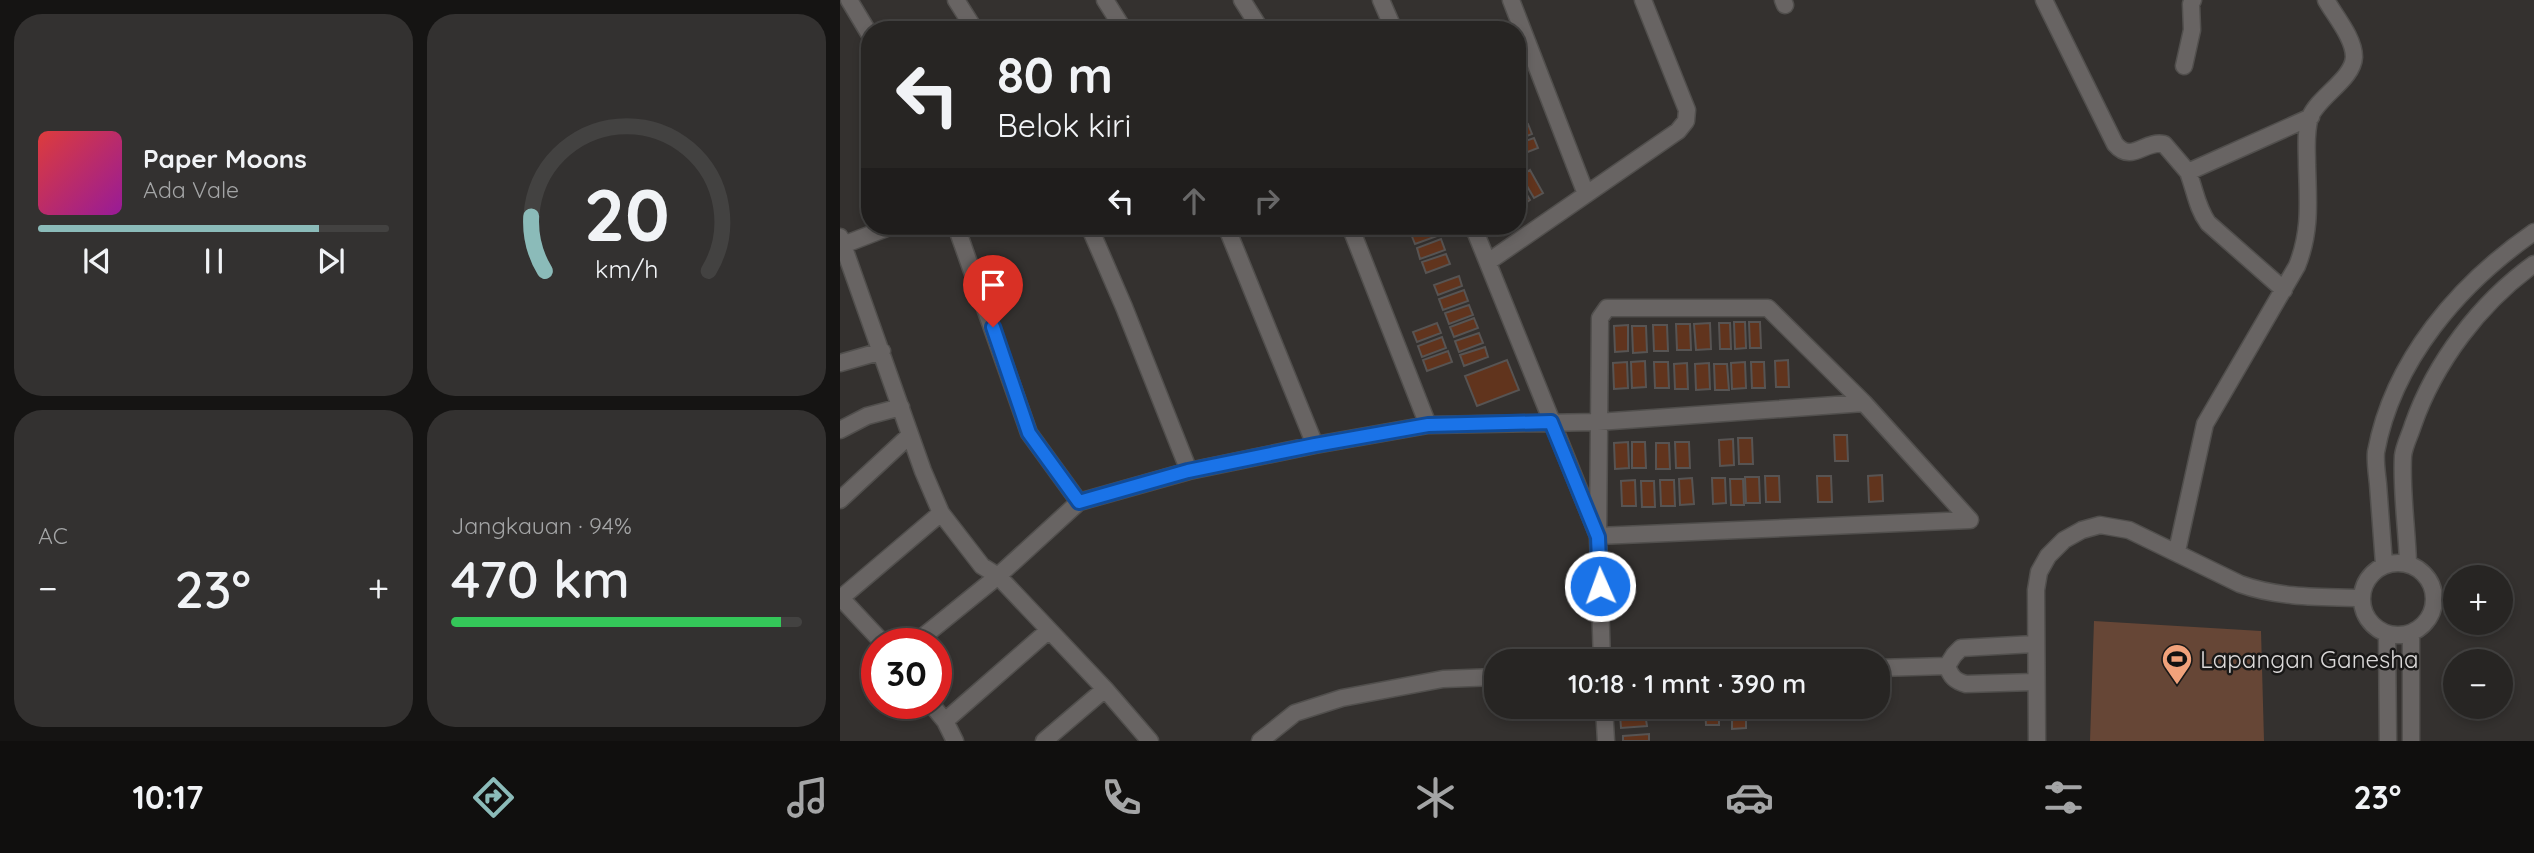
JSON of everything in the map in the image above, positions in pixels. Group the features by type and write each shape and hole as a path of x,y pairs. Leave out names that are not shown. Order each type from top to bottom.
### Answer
{"street":[{"path":"849,0 862,21"},
{"path":"956,0 969,21"},
{"path":"1105,0 1119,21"},
{"path":"1242,0 1255,21"},
{"path":"1381,0 1390,21"},
{"path":"1511,0 1519,21"},
{"path":"1488,262 1678,131 1686,121 1687,110 1643,0"},
{"path":"2044,0 2115,144 2129,153 2152,144 2164,144 2188,172 2199,209 2208,223 2284,290"},
{"path":"2184,66 2191,41 2193,0"},
{"path":"2177,551 2205,424 2297,266 2308,230 2306,136 2311,117 2318,104 2351,69 2354,57 2351,42 2326,0"},
{"path":"1526,38 1587,194"},
{"path":"2188,172 2311,117"},
{"path":"2384,564 2376,454 2394,391 2422,341 2475,278 2534,232"},
{"path":"862,235 842,241 847,274 882,351 910,435 941,513 982,566 998,576 1105,689 1150,741"},
{"path":"959,235 1029,433 1079,502"},
{"path":"1093,235 1188,471"},
{"path":"1230,235 1315,445"},
{"path":"1354,235 1428,425"},
{"path":"1477,235 1598,537"},
{"path":"2408,563 2403,454 2421,402 2448,354 2491,300 2534,264"},
{"path":"1598,537 1970,520 1864,403 1768,308 1607,308 1600,318 1598,422 1598,537 1602,649"},
{"path":"840,363 882,351"},
{"path":"934,628 998,576 1079,502 1188,471 1428,425 1598,422 1864,403"},
{"path":"840,430 867,416 901,407"},
{"path":"840,500 910,435"},
{"path":"869,628 841,598 941,513"},
{"path":"2037,741 2036,590 2039,572 2048,556 2064,540 2082,530 2113,525 2129,530 2259,591 2277,595 2361,598"},
{"path":"2408,563 2422,571 2431,583 2435,597 2432,613 2424,625 2412,634 2387,634 2373,627 2364,614 2361,598 2364,584 2372,572 2384,564 2408,563"},
{"path":"955,741 944,721 1049,630"},
{"path":"2387,634 2388,741"},
{"path":"2411,741 2412,634"},
{"path":"1947,667 1961,648 2036,644"},
{"path":"1890,668 1947,667"},
{"path":"1947,667 1957,682 1966,684 2036,682"},
{"path":"1260,741 1295,713 1342,698 1443,679 1484,677"},
{"path":"1044,741 1105,689"},
{"path":"1605,719 1606,741"}],"shaded area":[{"name":"Lapangan Ganesha","path":"2094,621 2261,631 2264,741 2090,741"}],"building":[{"path":"1526,125 1532,134 1526,136"},
{"path":"1534,138 1538,148 1526,153 1526,141"},
{"path":"1530,170 1543,193 1534,198 1526,184 1526,173"},
{"path":"1411,235 1440,235 1415,244"},
{"path":"1441,239 1445,250 1420,259 1417,248"},
{"path":"1446,254 1450,264 1426,273 1422,262"},
{"path":"1459,276 1462,286 1438,295 1434,285"},
{"path":"1464,290 1468,301 1443,310 1439,299"},
{"path":"1469,305 1473,315 1449,324 1445,313"},
{"path":"1474,318 1478,328 1454,337 1450,327"},
{"path":"1734,322 1745,322 1746,348 1735,349"},
{"path":"1749,322 1760,322 1761,348 1750,348"},
{"path":"1437,323 1441,333 1417,342 1413,332"},
{"path":"1710,323 1711,349 1696,350 1694,324"},
{"path":"1719,323 1730,323 1731,349 1720,349"},
{"path":"1676,324 1690,324 1691,350 1677,350"},
{"path":"1628,325 1628,351 1615,352 1614,326"},
{"path":"1653,325 1667,325 1668,351 1654,351"},
{"path":"1632,326 1646,326 1647,352 1633,353"},
{"path":"1479,333 1483,343 1459,352 1455,341"},
{"path":"1442,337 1446,348 1422,357 1418,346"},
{"path":"1485,347 1488,357 1464,366 1460,355"},
{"path":"1448,351 1452,362 1427,371 1423,360"},
{"path":"1507,360 1519,390 1477,406 1465,376"},
{"path":"1788,360 1789,387 1776,387 1775,361"},
{"path":"1645,361 1646,387 1632,388 1631,362"},
{"path":"1627,362 1628,388 1614,389 1613,363"},
{"path":"1654,362 1668,362 1669,388 1655,388"},
{"path":"1745,362 1746,388 1732,389 1731,363"},
{"path":"1751,362 1764,362 1765,388 1752,388"},
{"path":"1687,363 1688,389 1675,389 1674,364"},
{"path":"1709,363 1710,389 1696,390 1695,364"},
{"path":"1714,364 1727,364 1729,390 1715,390"},
{"path":"1834,435 1847,435 1848,461 1835,461"},
{"path":"1738,438 1752,438 1753,464 1739,464"},
{"path":"1733,439 1734,465 1720,466 1719,440"},
{"path":"1628,442 1629,468 1615,469 1614,443"},
{"path":"1632,442 1645,442 1646,468 1632,468"},
{"path":"1675,442 1689,442 1690,468 1676,468"},
{"path":"1656,443 1669,443 1670,469 1656,469"},
{"path":"1882,475 1883,501 1869,502 1868,476"},
{"path":"1765,476 1779,476 1780,502 1766,502"},
{"path":"1817,476 1831,476 1832,502 1818,502"},
{"path":"1745,477 1759,477 1760,503 1746,503"},
{"path":"1692,478 1694,504 1680,505 1679,479"},
{"path":"1712,478 1725,478 1726,503 1713,504"},
{"path":"1730,479 1743,479 1744,505 1731,505"},
{"path":"1635,480 1636,506 1622,506 1621,481"},
{"path":"1660,480 1674,480 1675,506 1661,506"},
{"path":"1641,481 1654,481 1655,507 1642,507"},
{"path":"1620,719 1646,719 1647,726 1621,728"},
{"path":"1706,719 1719,719 1719,725 1706,725"},
{"path":"1732,719 1746,719 1746,728 1732,729"},
{"path":"1649,734 1649,741 1623,741 1623,736"}],"place":[{"name":"Lapangan Ganesha","path":"2177,686"}],"route":[{"path":"993,327 1029,433 1079,502 1188,471 1428,425 1551,422 1598,537 1600,586"}]}
